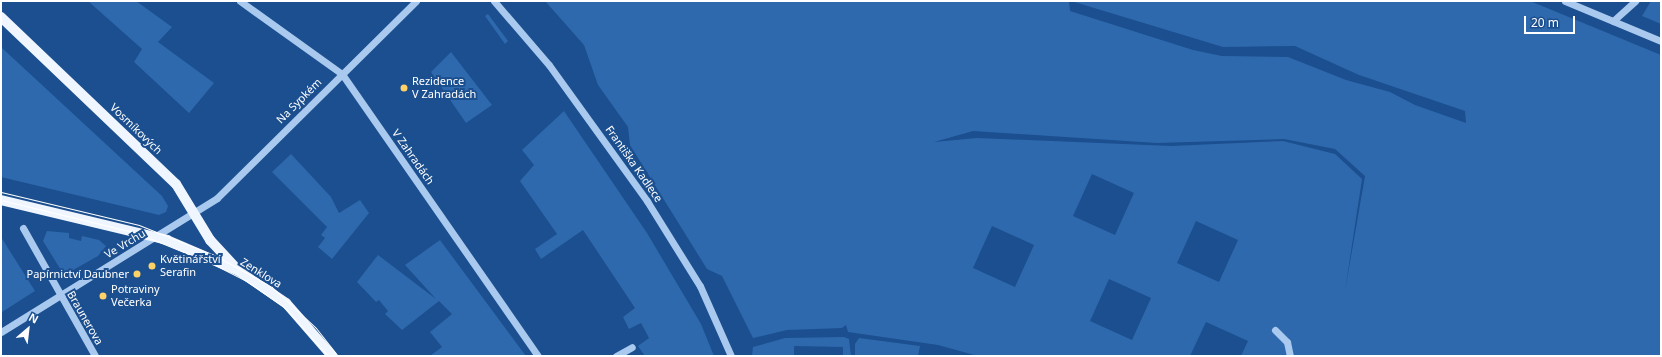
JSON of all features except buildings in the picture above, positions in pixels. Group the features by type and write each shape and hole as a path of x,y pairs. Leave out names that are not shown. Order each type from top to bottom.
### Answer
{"main road":[{"name":"Vosmíkových","path":"1,17 176,184 210,240 239,271"},
{"name":"Zenklova","path":"1,200 157,237 239,271 286,303 332,356"}],"street":[{"name":"V Zahradách","path":"240,1 342,74 538,356"},
{"name":"Na Sypkém","path":"195,214 217,198 416,1"},
{"name":"Františka Kadlece","path":"494,1 549,65 647,201 700,286 731,356"},
{"path":"1565,1 1661,41"},
{"path":"1613,21 1635,1"},
{"path":"157,237 195,214"},
{"name":"Braunerova","path":"23,228 54,280 59,297 95,356"},
{"name":"Ve Vrchu","path":"1,332 157,237"},
{"path":"1275,330 1287,342 1290,356"},
{"path":"616,356 632,347"}],"shaded area":[{"path":"88,1 136,1 172,27 158,42 214,83 189,113 134,62 142,49"},
{"path":"545,1 1069,1 1070,11 1193,50 1222,56 1288,57 1346,80 1390,92 1415,105 1466,123 1465,111 1359,75 1295,46 1223,47 1071,1 1530,1 1661,55 1661,356 1241,356 1248,341 1206,322 1190,356 978,356 938,345 848,332 846,325 842,328 787,330 753,338 722,276 707,269 630,145 628,127 598,85 584,45","holes":["973,131 1157,143 1284,139 1335,149 1365,176 1345,291 1362,179 1335,154 1283,141 1171,146 977,138 934,142","1092,174 1134,193 1115,235 1073,216","1196,221 1238,240 1219,282 1177,263","992,226 1034,245 1015,287 973,268","1109,279 1151,298 1132,340 1090,321"]},
{"path":"1651,1 1661,1 1661,24 1642,16"},
{"path":"488,14 508,41 505,44 485,16"},
{"path":"1,47 162,196 168,206 166,212 159,215 1,177"},
{"path":"451,52 492,105 466,123 431,72"},
{"path":"564,111 647,233 701,324 714,356 645,356 638,346 649,338 641,323 629,329 623,317 635,308 583,230 541,259 535,249 557,234 520,181 534,165 522,150"},
{"path":"291,154 331,197 339,213 360,200 369,213 332,259 318,247 325,238 321,235 327,227 272,172"},
{"path":"47,231 69,233 69,238 81,241 82,236 99,240 106,246 98,256 64,275 43,241"},
{"path":"1,237 35,291 2,312 1,309"},
{"path":"440,240 526,356 430,356 442,347 430,332 452,314 439,301 402,330 385,314 388,311 379,300 376,302 357,282 378,255 436,299 405,265"},
{"path":"844,337 849,339 851,356 843,356 843,347 794,346 794,356 752,356 753,347 785,338"},
{"path":"859,338 920,346 918,356 855,356 855,344"}],"tram line":[{"path":"1,192 139,225 216,256 272,287 316,328 338,356"},
{"path":"1,200 137,233 213,264 245,280 285,308 328,356"}],"place":[{"name":"Rezidence V Zahradách","path":"404,88"},
{"name":"Květinářství Serafin","path":"152,266"},
{"name":"Papírnictví Daubner","path":"137,274"},
{"name":"Potraviny Večerka","path":"103,296"}]}
